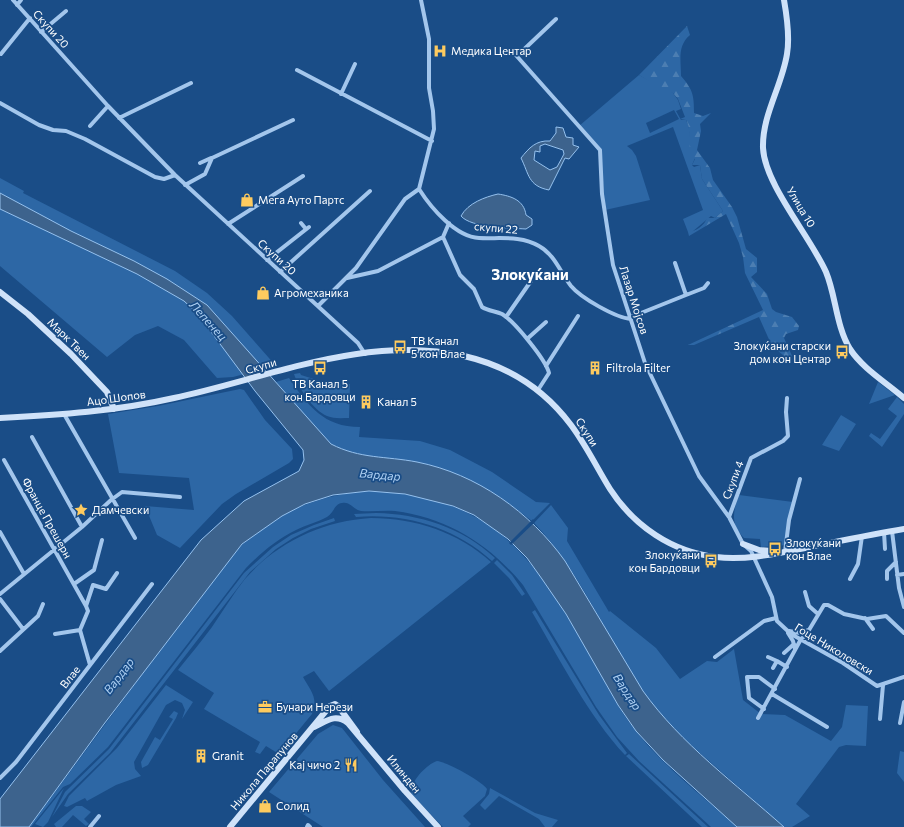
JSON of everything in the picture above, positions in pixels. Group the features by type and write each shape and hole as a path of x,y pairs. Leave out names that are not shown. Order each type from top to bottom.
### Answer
{"street":[{"name":"Скупи 20","path":"13,0 119,118 175,176 358,343 365,354"},
{"path":"17,5 21,0"},
{"path":"318,306 347,278 369,252 405,199 419,189 432,141 433,111 429,88 429,39 421,0"},
{"name":"Улица 10","path":"784,0 788,53 765,129 765,158 771,176 826,271 843,332 850,348 863,364 904,398"},
{"path":"41,32 66,11"},
{"path":"1,54 30,18"},
{"name":"Лазар Мојсов","path":"556,19 515,55 600,150 602,194 613,265 645,363 702,481 729,517 743,544 751,551 753,557"},
{"path":"342,94 356,64"},
{"path":"297,70 432,141"},
{"path":"119,118 191,83"},
{"path":"0,102 24,117 45,127 66,131 85,139 155,177 164,179 175,176"},
{"path":"90,126 108,106"},
{"path":"200,163 293,120"},
{"path":"185,185 205,174 212,158"},
{"path":"228,224 303,176"},
{"name":"скупи 22","path":"419,189 429,204 449,224 472,237 509,238 523,240 537,245 551,256 572,288 609,313 624,318 631,318"},
{"path":"280,272 370,191"},
{"path":"267,260 307,228 301,223"},
{"path":"347,278 378,271 443,237 449,224"},
{"path":"443,237 460,275 474,290 482,307 506,317 527,339 549,370 548,376 538,390"},
{"path":"675,263 686,295"},
{"path":"506,317 531,281"},
{"path":"631,318 704,288 708,283"},
{"name":"Марк Твен","path":"0,292 28,314 72,354 107,392 114,409"},
{"path":"546,366 578,316"},
{"path":"527,339 546,322"},
{"name":"Скупи","path":"232,384 325,360 365,354 419,352 463,356 509,371 538,390 571,424 612,492 623,506 641,524 666,541 686,550 718,557 753,557 904,529"},
{"name":"Ацо Шопов","path":"0,418 114,409 173,399 232,384"},
{"name":"Cкупи 4","path":"729,517 751,458 783,441 788,436 786,412 787,398"},
{"path":"64,414 111,500 134,538"},
{"path":"32,437 82,527"},
{"name":"Франце Прешерн","path":"4,460 86,606"},
{"path":"745,557 743,544 759,550 783,552 789,520 800,479"},
{"path":"0,594 122,492 180,497"},
{"path":"892,531 897,575 904,607"},
{"path":"0,532 24,574"},
{"path":"884,532 885,549"},
{"path":"850,579 858,564 862,536"},
{"path":"74,584 94,570 102,540"},
{"name":"Гоце Николовски","path":"753,557 772,597 776,618 785,630 843,663 875,685 883,685 904,677"},
{"path":"887,579 887,571 896,562"},
{"path":"90,665 80,630 88,610 86,606 93,585 106,589 117,572"},
{"path":"897,575 904,574"},
{"name":"Влае","path":"0,778 16,762 152,584"},
{"path":"805,592 809,606 818,614"},
{"path":"0,599 23,629"},
{"path":"0,651 38,616 44,604"},
{"path":"758,718 801,639 810,629 823,606 827,604 844,614 865,618 887,616 904,633"},
{"path":"715,657 764,621 776,618"},
{"path":"865,618 873,629"},
{"path":"785,630 800,633 810,629"},
{"path":"55,634 80,630"},
{"path":"785,630 794,644 795,650"},
{"path":"784,653 794,644"},
{"path":"768,657 787,667"},
{"path":"773,668 777,661"},
{"path":"764,709 749,698 747,678 759,677 775,689"},
{"name":"Гоце Николовски","path":"880,719 883,685"},
{"path":"772,694 828,727"},
{"path":"900,723 904,702"},
{"name":"Илинден","path":"314,727 328,708 335,704 396,780 438,827"},
{"name":"Илинден","path":"314,727 330,718 337,718 346,722 357,732"},
{"name":"Никола Парапунов","path":"230,827 314,727"},
{"path":"90,827 99,816"},
{"path":"307,827 308,825 310,827"}],"green space":[{"path":"687,26 690,35 686,39 681,49 681,76 692,93 694,113 703,116 711,113 700,124 701,131 697,150 710,168 713,180 732,207 737,217 746,249 757,258 757,272 751,277 767,294 772,309 776,312 792,317 799,326 798,330 786,334 784,338 792,356 789,360 772,346 759,317 694,345 688,345 763,310 745,273 739,243 726,214 689,236 688,232 699,228 707,218 715,218 723,211 702,179 700,165 692,165 695,159 690,150 688,125 686,120 680,119 685,117 678,99 673,93 667,92 639,75"},
{"path":"639,75 673,93 678,100 681,109 676,111 681,120 686,120 688,125 691,148 695,158 692,165 694,167 700,165 702,179 723,211 715,218 711,216 692,232 688,232 683,219 703,210 673,127 627,146 636,156 650,200 605,210 601,155 579,126","holes":["674,110 679,119 650,133 646,123"]},
{"path":"0,178 24,191 23,193 175,271 207,293 232,316 276,366 233,377 217,378 184,340 158,326 135,335 107,357 0,266"},
{"path":"300,373 301,375 317,380 320,385 350,384 349,418 330,417 317,409 307,398 296,380 294,374"},
{"path":"289,378 310,406 318,413 336,423 360,427 359,437 420,441 450,450 492,472 536,502 550,503 532,521 477,484 448,471 416,462 374,457 343,450 326,440 311,425 276,382"},
{"path":"878,382 895,395 869,404"},
{"path":"240,389 244,390 265,420 292,449 293,459 289,463 236,494 222,504 180,548 157,535 145,506 194,510 189,478 119,473 108,414 158,406"},
{"path":"897,397 904,404 904,414 882,447 869,436 871,433 880,439 897,416 888,409"},
{"path":"841,415 856,424 839,451 822,445"},
{"path":"369,491 412,495 448,505 479,519 505,538 528,561 549,589 570,620 618,706 640,737 680,777 737,827 711,827 639,761 617,737 596,707 523,585 510,570 482,545 466,535 433,520 395,511 361,511 350,504 345,503 337,505 327,517 300,528 282,538 263,552 246,568 108,747 70,784 63,787 31,827 29,827 223,565 244,543 255,533 281,516 309,503 338,495"},
{"path":"739,495 793,502 787,545 761,547 760,539 744,538 736,528 734,517 735,506"},
{"path":"551,505 568,528 567,541 609,612 610,611 656,648 680,679 707,661 717,662 734,649 743,700 761,714 785,715 831,741 842,727 846,705 868,706 866,746 846,745 839,747 796,804 810,816 792,827 784,827 689,743 657,710 626,664 569,567 534,523"},
{"path":"376,513 408,516 439,524 469,538 495,558 492,561 462,539 428,525 393,517 356,517 354,514"},
{"path":"334,518 335,521 311,529 293,538 276,549 250,572 110,753 68,794 52,817 65,792 109,749 244,573 273,547 291,535"},
{"path":"371,518 404,521 435,529 465,542 491,562 329,691 314,671 303,677 313,694 315,703 312,714 279,754 266,746 260,754 255,752 260,742 204,709 214,693 178,670 212,627 245,579 271,554 286,544 318,529 353,520"},
{"path":"497,560 512,575 525,594 522,596 509,578 494,563"},
{"path":"535,610 599,715 627,753 625,755 599,723 575,686 532,612"},
{"path":"166,685 193,702 182,719 185,710 182,703 175,700 166,705 134,762 135,769 141,776 116,785 87,801 85,798 67,807 64,806 69,796 117,748"},
{"path":"174,711 178,713 176,718 148,765 142,768 141,762 155,737 160,740 173,719 169,717"},
{"path":"333,725 342,728 383,780 425,827 323,827 269,792 318,734"},
{"path":"900,751 904,752 904,782 897,773"},
{"path":"629,754 708,827 702,827 626,756"},
{"path":"437,761 464,772 487,789 485,796 463,816 471,824 468,827 443,827 412,795 413,785 419,775 428,766"},
{"path":"64,788 48,822 43,827 35,824"},
{"path":"490,788 535,813 558,820 552,827 545,827 539,819 499,796 485,810 480,805 489,794"},
{"path":"76,806 82,806 91,812 84,819 89,824 86,826 73,815 62,827 56,827 54,824"}],"water":[{"path":"556,127 563,128 566,137 573,138 573,145 579,147 569,159 565,158 549,190 537,186 533,182 521,158 533,145 550,141 556,133","holes":["545,144 563,150 564,154 557,167 550,170 534,160 535,151 540,152 540,146"]},
{"path":"0,193 71,231 134,261 167,279 207,305 331,444 363,455 406,460 439,468 461,476 481,486 519,511 551,543 565,561 643,691 658,710 674,729 710,763 784,827 737,827 663,760 636,731 618,705 566,614 527,558 508,539 474,515 453,506 405,494 369,491 333,495 305,504 282,516 242,544 104,724 29,827 0,827 0,799 201,540 244,501 299,471 304,460 303,450 255,391 197,313 184,301 137,274 0,209"},
{"path":"498,194 508,196 520,202 526,215 532,219 532,225 526,229 492,227 473,223 461,216 472,204"}],"pier":[{"path":"533,519 535,522 511,545 509,543"}],"place":[{"name":"Медика Центар","path":"440,51"},
{"name":"Мега Ауто Партс","path":"247,200"},
{"name":"Агромеханика","path":"263,293"},
{"name":"ТВ Канал 5 кон Влае","path":"400,347"},
{"name":"Злокуќани старски дом кон Центар","path":"842,352"},
{"name":"ТВ Канал 5 кон Бардовци","path":"320,368"},
{"name":"Filtrola Filter","path":"595,368"},
{"name":"Канал 5","path":"366,402"},
{"name":"Дамчевски","path":"81,510"},
{"name":"Злокуќани кон Влае","path":"775,549"},
{"name":"Злокуќани кон Бардовци","path":"711,561"},
{"name":"Бунари Нерези","path":"265,707"},
{"name":"Granit","path":"201,756"},
{"name":"Кај чичо 2","path":"351,765"},
{"name":"Солид","path":"265,806"}],"district":[{"name":"Злокуќани","path":"530,275"}],"water label":[{"name":"Лепенец","path":"208,321"},
{"name":"Вардар","path":"380,475"},
{"name":"Вардар","path":"119,676"},
{"name":"Вардар","path":"627,692"}]}
